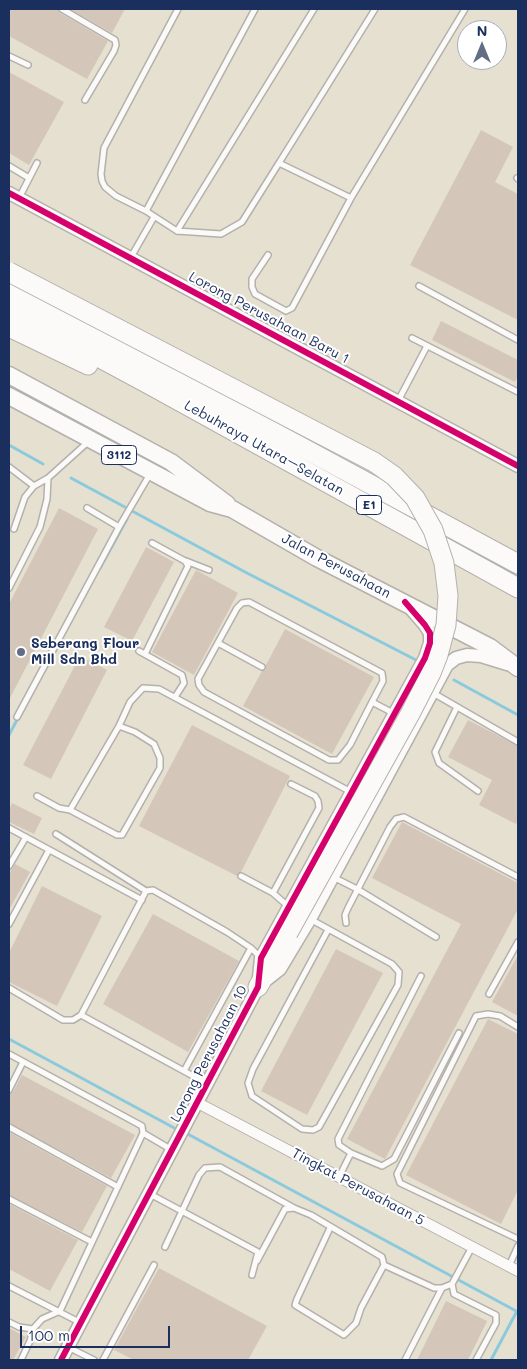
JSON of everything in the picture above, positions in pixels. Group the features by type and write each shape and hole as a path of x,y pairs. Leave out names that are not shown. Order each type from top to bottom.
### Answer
{"highway":[{"path":"9,272 374,462 394,476 415,498 434,530 444,563 448,596 446,625 438,655 410,714 258,987"},
{"name":"Lebuhraya Utara–Selatan","path":"9,289 518,564"},
{"name":"Lebuhraya Utara–Selatan","path":"9,309 518,588"},
{"path":"9,327 124,382 152,386"}],"main road":[{"name":"Jalan Perusahaan","path":"9,374 171,462 221,498 232,509"},
{"name":"Jalan Perusahaan","path":"9,396 210,503 232,509 317,558 490,647 517,667"},
{"path":"84,436 86,416"}],"street":[{"name":"Lorong Perusahaan Baru 1","path":"14,195 518,466"},
{"name":"Lorong Perusahaan 10","path":"61,1360 258,987 261,958 425,658 430,643 430,633 405,602"},
{"name":"Lorong Perusahaan 10","path":"258,987 280,969 310,919 447,665 460,655 481,656 517,667"},
{"name":"Tingkat Perusahaan 5","path":"198,1103 513,1268"}],"lane":[{"path":"62,9 115,40 114,51 85,100"},
{"path":"178,9 104,148 101,162 102,181 105,187 116,196 146,211 178,231 222,234 242,222 375,9"},
{"path":"146,211 255,9"},
{"path":"178,231 314,9"},
{"path":"268,255 252,280 252,287 255,294 286,311 292,308 350,198 465,9"},
{"path":"9,56 28,66"},
{"path":"14,195 30,178 37,163"},
{"path":"279,164 350,198"},
{"path":"9,166 30,178"},
{"path":"130,258 154,217"},
{"path":"418,286 518,340"},
{"path":"412,338 518,392"},
{"path":"398,401 427,346"},
{"path":"14,529 25,497 34,486 48,478 84,436"},
{"path":"9,467 34,486"},
{"path":"17,717 126,514 151,472"},
{"path":"9,588 40,527 47,499 48,478"},
{"path":"87,508 119,527"},
{"path":"152,544 185,561 209,570"},
{"path":"145,654 188,566 185,561"},
{"path":"249,602 382,673 383,681 372,702 350,745 338,760 329,760 204,692 199,685 198,679 239,605 249,602"},
{"path":"218,643 262,667"},
{"path":"139,651 182,675 184,683 175,698"},
{"path":"70,810 119,726 130,702 143,688 159,689 352,792"},
{"path":"432,693 518,742"},
{"path":"372,702 396,714"},
{"path":"457,707 436,752 439,763 478,791"},
{"path":"37,796 59,808 70,810 117,835 122,835 160,768 160,758 154,744 135,732 119,726"},
{"path":"273,893 319,808 315,796 291,784"},
{"path":"346,922 345,915 357,889 396,819 404,817 518,877"},
{"path":"9,828 142,900"},
{"path":"56,834 146,892"},
{"path":"9,866 26,837"},
{"path":"9,924 49,850"},
{"path":"241,876 273,893 289,907"},
{"path":"333,877 357,889 436,937"},
{"path":"9,988 62,1020 73,1020 81,1015 146,892 153,890 227,932 251,948 261,958"},
{"path":"310,919 392,964 399,972 398,985 320,1127 313,1130 302,1130 252,1096 248,1083 328,930"},
{"path":"489,994 518,942"},
{"path":"184,1071 251,948"},
{"path":"421,976 338,1139 339,1145 351,1153 382,1166 394,1159 459,1033"},
{"path":"518,1027 500,1016 488,1014 476,1016 397,1174 400,1183 518,1239"},
{"path":"81,1015 207,1084"},
{"path":"9,1054 142,1126 144,1134 60,1311 42,1319 33,1329 30,1341 21,1360"},
{"path":"9,1090 23,1062"},
{"path":"9,1127 118,1187"},
{"path":"144,1134 173,1150"},
{"path":"339,1177 351,1153"},
{"path":"165,1248 199,1176 205,1168 220,1166 294,1208 311,1215 330,1228 382,1257 384,1265 361,1308 356,1323 344,1334 295,1305 330,1228"},
{"path":"150,1194 258,1252 257,1261"},
{"path":"9,1200 92,1242"},
{"path":"252,1275 257,1261 285,1209 294,1208"},
{"path":"513,1268 518,1246"},
{"path":"384,1265 434,1288 442,1288 453,1282 472,1247"},
{"path":"103,1360 154,1265"},
{"path":"453,1282 454,1294 496,1315 496,1324 476,1360"},
{"path":"9,1286 81,1323"},
{"path":"405,1360 442,1288"},
{"path":"9,1322 18,1327 33,1329"},
{"path":"68,1347 94,1360"}],"building":[{"path":"9,9 58,9 60,13 108,41 87,79 9,36"},
{"path":"70,9 125,9 112,33"},
{"path":"9,72 64,102 29,165 9,153"},
{"path":"481,130 513,147 495,182 518,194 518,320 410,265"},
{"path":"441,321 518,360 518,376 515,382 432,340"},
{"name":"Seberang Flour Mill Sdn Bhd","path":"59,508 98,529 9,700 9,604"},
{"path":"146,547 174,562 132,641 104,627"},
{"path":"196,570 238,593 194,675 152,652"},
{"path":"285,629 374,677 332,754 243,706 262,671 266,669 266,665"},
{"path":"80,656 107,670 51,779 23,765"},
{"path":"468,720 518,746 518,819 516,824 479,805 492,780 448,757"},
{"path":"192,725 290,776 241,872 237,876 139,826"},
{"path":"12,803 42,818 34,834 9,822 9,810"},
{"path":"402,822 518,883 518,909 385,1159 347,1139 461,924 372,878"},
{"path":"15,864 30,872 9,910 9,874"},
{"path":"42,886 102,916 57,1006 9,982 9,953"},
{"path":"153,914 239,961 188,1052 103,1004"},
{"path":"336,949 383,973 307,1115 261,1091"},
{"path":"518,955 518,1016 492,1002"},
{"path":"488,1019 518,1034 518,1190 501,1224 406,1175"},
{"path":"22,1075 135,1135 111,1178 9,1123 9,1094 13,1092"},
{"path":"9,1132 107,1186 82,1232 9,1195"},
{"path":"9,1204 78,1240 50,1291 9,1269"},
{"path":"159,1268 267,1326 248,1360 134,1360 114,1350"},
{"path":"446,1301 487,1321 468,1360 417,1360"},
{"path":"9,1328 26,1337 13,1360 9,1360"}],"waterway":[{"path":"9,445 43,464"},
{"path":"71,478 245,572 416,660"},
{"path":"100,568 127,519"},
{"path":"454,680 518,715"},
{"path":"9,735 19,716"},
{"path":"9,1039 178,1130"},
{"path":"184,1132 518,1312"},
{"path":"491,1360 517,1311"}],"cycle path":[{"path":"9,193 518,466"},
{"path":"61,1360 258,987 261,958 425,658 430,643 430,633 405,602"}],"place":[{"name":"Seberang Flour Mill Sdn Bhd","path":"21,652"}]}
